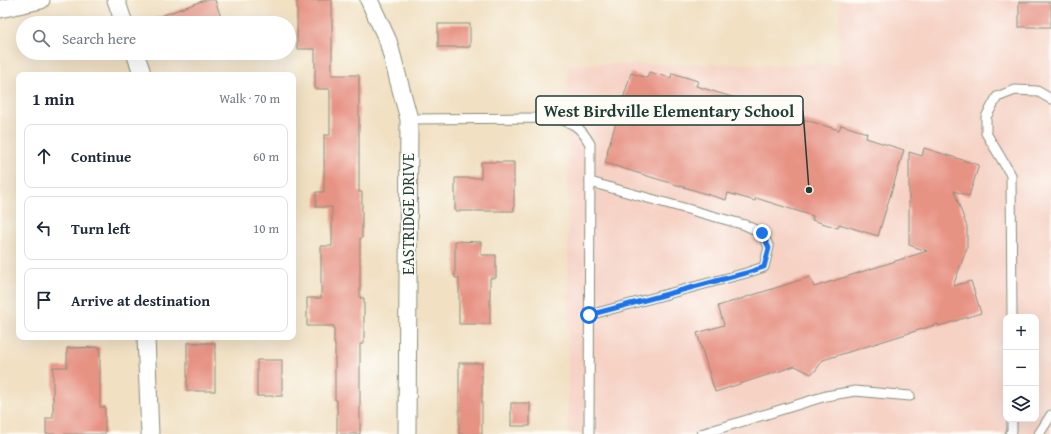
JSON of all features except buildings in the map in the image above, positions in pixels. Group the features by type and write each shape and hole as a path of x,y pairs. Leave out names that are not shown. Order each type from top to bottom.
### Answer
{"street":[{"path":"0,10 41,0"},
{"path":"116,0 122,16"},
{"name":"EASTRIDGE DRIVE","path":"370,0 388,41 409,119 407,434"},
{"path":"137,60 141,72"},
{"path":"146,340 150,434"}],"lane":[{"path":"1012,314 1011,175 986,133 986,117 997,97 1015,90 1037,91 1051,99"},
{"path":"409,119 552,118 564,120 575,125 584,133 590,144 589,434"},
{"path":"589,315 764,267 769,248 762,233 745,225 590,182"},
{"path":"701,434 826,396 855,391 910,396"},
{"path":"1038,434 1051,415"},
{"path":"1010,434 1012,431 1012,422"}],"shaded area":[{"path":"839,0 1051,0 1051,434 568,434 568,64 839,64"}],"place":[{"name":"West Birdville Elementary School","path":"809,190"}],"route":[{"path":"589,315 764,267 769,248 762,233"}]}
